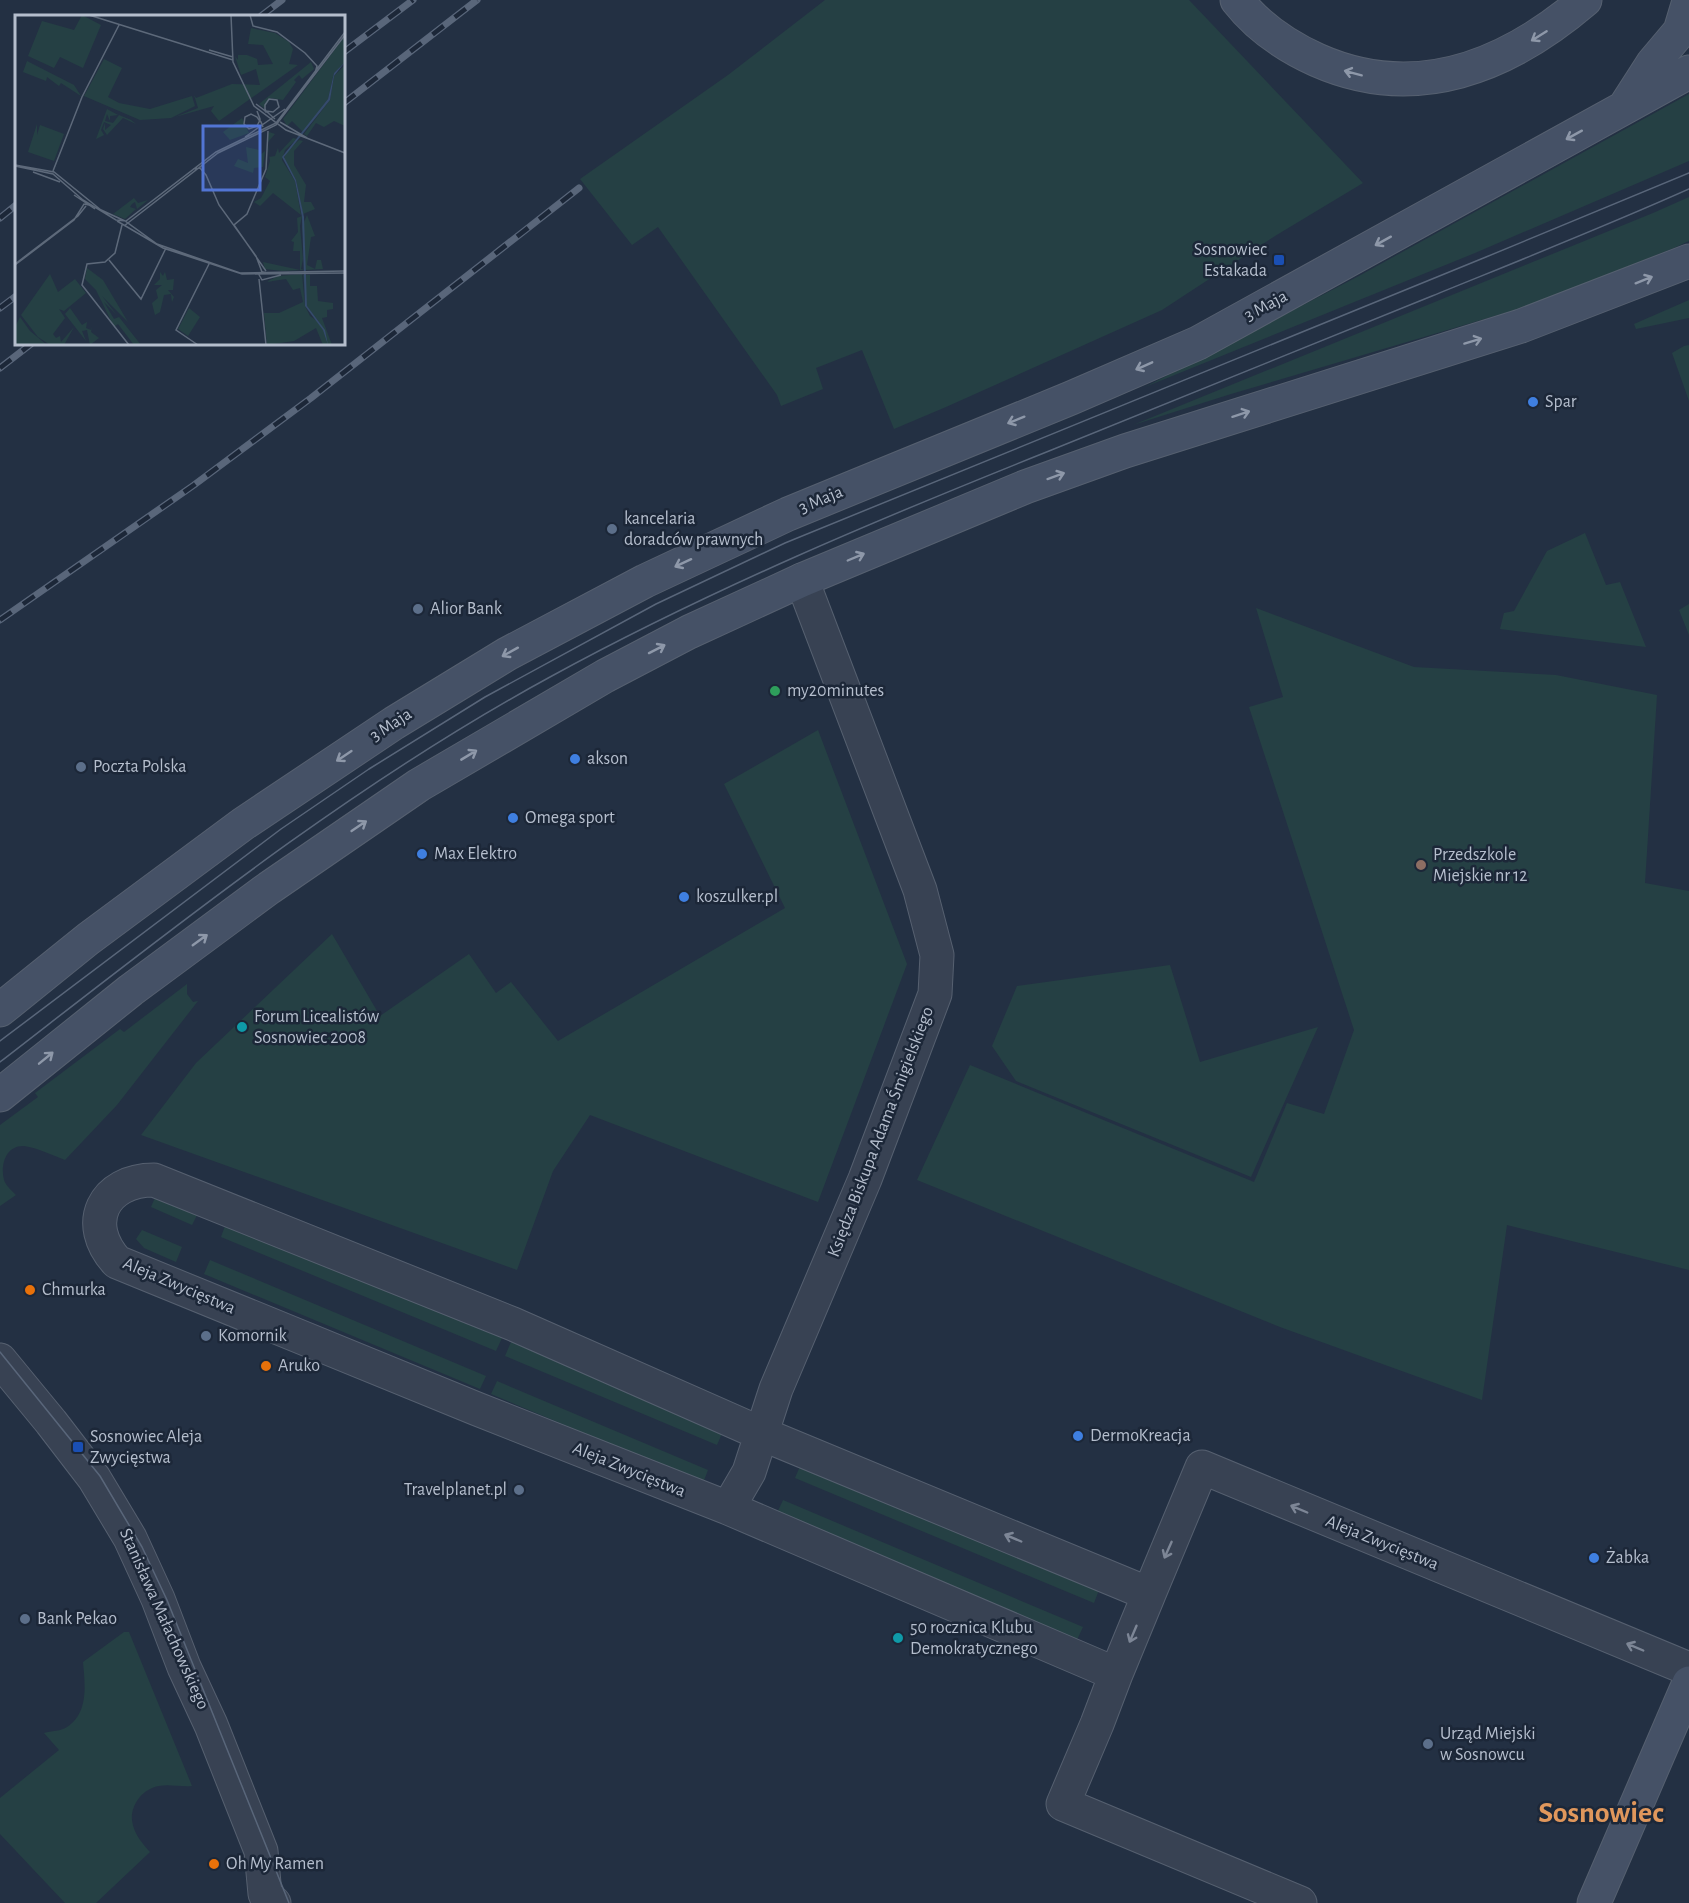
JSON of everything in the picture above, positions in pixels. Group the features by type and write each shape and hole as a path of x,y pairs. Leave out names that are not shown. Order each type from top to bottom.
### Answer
{"main road":[{"path":"1237,0 1259,23 1283,42 1326,64 1363,75 1415,78 1442,76 1494,59 1545,33 1585,0"},
{"path":"1625,106 1653,63 1680,31 1689,1"},
{"name":"3 Maja","path":"0,1010 88,939 243,824 394,723 507,654 645,581 788,514 1071,398 1198,343 1689,72"},
{"path":"0,1095 131,990 261,894 419,785 605,676 689,632 802,580 1025,487 1125,451 1521,326 1684,267"},
{"path":"1594,1903 1689,1683"}],"street":[{"name":"Księdza Biskupa Adama Śmigielskiego","path":"728,1508 749,1472 776,1389 865,1179 935,994 937,955 920,890 802,580"},
{"name":"Aleja Zwycięstwa","path":"1116,1674 728,1508 477,1410 117,1262 107,1251 102,1240 100,1221 104,1207 111,1195 124,1185 137,1180 154,1180 513,1324 762,1434 1149,1594"},
{"name":"Stanisława Małachowskiego","path":"0,1360 94,1478 130,1538 211,1725 261,1851 263,1900"},
{"name":"Aleja Zwycięstwa","path":"1300,1903 1063,1804 1202,1467 1689,1669"}],"green space":[{"path":"825,0 1189,0 1363,183 1275,236 1162,310 894,429 862,350 816,368 823,389 781,406 777,395 658,227 632,245 580,179 728,75"},
{"path":"1689,94 1689,161 1475,253 1145,387 1357,277"},
{"path":"1689,197 1689,241 1674,248 1532,305 1133,425 1653,213"},
{"path":"1689,300 1689,318 1636,329 1634,324"},
{"path":"1689,345 1689,401 1672,353"},
{"path":"1585,533 1606,585 1620,582 1646,647 1500,629 1504,613 1514,611 1547,551"},
{"path":"1689,604 1689,635 1679,610"},
{"path":"1256,608 1414,667 1556,675 1657,695 1645,883 1689,891 1689,1270 1507,1225 1482,1400 1280,1327 917,1180 970,1065 1254,1182 1287,1103 1324,1114 1354,1030 1249,707 1283,697"},
{"path":"818,730 907,964 818,1202 590,1115 553,1171 517,1270 141,1135 196,1063 332,934 380,1016 469,954 496,993 511,982 558,1041 785,908 724,784"},
{"path":"1170,965 1200,1062 1318,1027 1251,1177 1016,1081 992,1046 1017,986"},
{"path":"187,984 187,994 193,1002 198,1001 117,1105 65,1160 24,1146 9,1152 4,1162 3,1174 6,1184 16,1195 0,1206 0,1125 38,1097 35,1093 120,1029 124,1032"},
{"path":"157,1193 199,1211 192,1225 151,1207"},
{"path":"226,1223 502,1338 496,1351 221,1237"},
{"path":"142,1230 182,1247 176,1262 144,1248 136,1239"},
{"path":"210,1260 486,1376 480,1389 204,1274"},
{"path":"511,1342 723,1431 717,1445 505,1356"},
{"path":"497,1381 708,1470 703,1483 491,1394"},
{"path":"801,1464 1099,1590 1094,1603 795,1478"},
{"path":"783,1500 1083,1627 1077,1640 777,1513"},
{"path":"124,1632 129,1632 192,1786 159,1786 143,1794 135,1805 132,1820 136,1833 150,1852 96,1903 65,1903 0,1834 0,1798 59,1750 44,1733 65,1728 79,1714 84,1697 83,1662"}],"tram line":[{"path":"0,1041 281,829 369,769 485,697 656,604 785,543 1689,173"},
{"path":"0,1062 200,908 336,810 477,719 611,645 672,614 859,529 1561,244 1689,189"},
{"path":"0,1352 100,1476 142,1547 167,1600 289,1903"}],"railway":[{"path":"262,15 282,0"},
{"path":"345,51 413,0"},
{"path":"345,102 477,0"},
{"path":"0,620 194,485 311,398 579,188"},
{"path":"0,218 15,206"},
{"path":"0,308 15,297"},
{"path":"0,368 30,345"}],"place":[{"name":"Sosnowiec Estakada","path":"1279,260"},
{"name":"Spar","path":"1533,402"},
{"name":"kancelaria doradców prawnych","path":"612,529"},
{"name":"Alior Bank","path":"418,609"},
{"name":"my20minutes","path":"775,691"},
{"name":"akson","path":"575,759"},
{"name":"Poczta Polska","path":"81,767"},
{"name":"Omega sport","path":"513,818"},
{"name":"Max Elektro","path":"422,854"},
{"name":"Przedszkole Miejskie nr 12","path":"1421,865"},
{"name":"koszulker.pl","path":"684,897"},
{"name":"Forum Licealistów Sosnowiec 2008","path":"242,1027"},
{"name":"Chmurka","path":"30,1290"},
{"name":"Komornik","path":"206,1336"},
{"name":"Aruko","path":"266,1366"},
{"name":"DermoKreacja","path":"1078,1436"},
{"name":"Sosnowiec Aleja Zwycięstwa","path":"78,1447"},
{"name":"Travelplanet.pl","path":"519,1490"},
{"name":"Żabka","path":"1594,1558"},
{"name":"Bank Pekao","path":"25,1619"},
{"name":"50 rocznica Klubu Demokratycznego","path":"898,1638"},
{"name":"Urząd Miejski w Sosnowcu","path":"1428,1744"},
{"name":"Oh My Ramen","path":"214,1864"}],"district":[{"name":"Sosnowiec","path":"1601,1813"}]}
